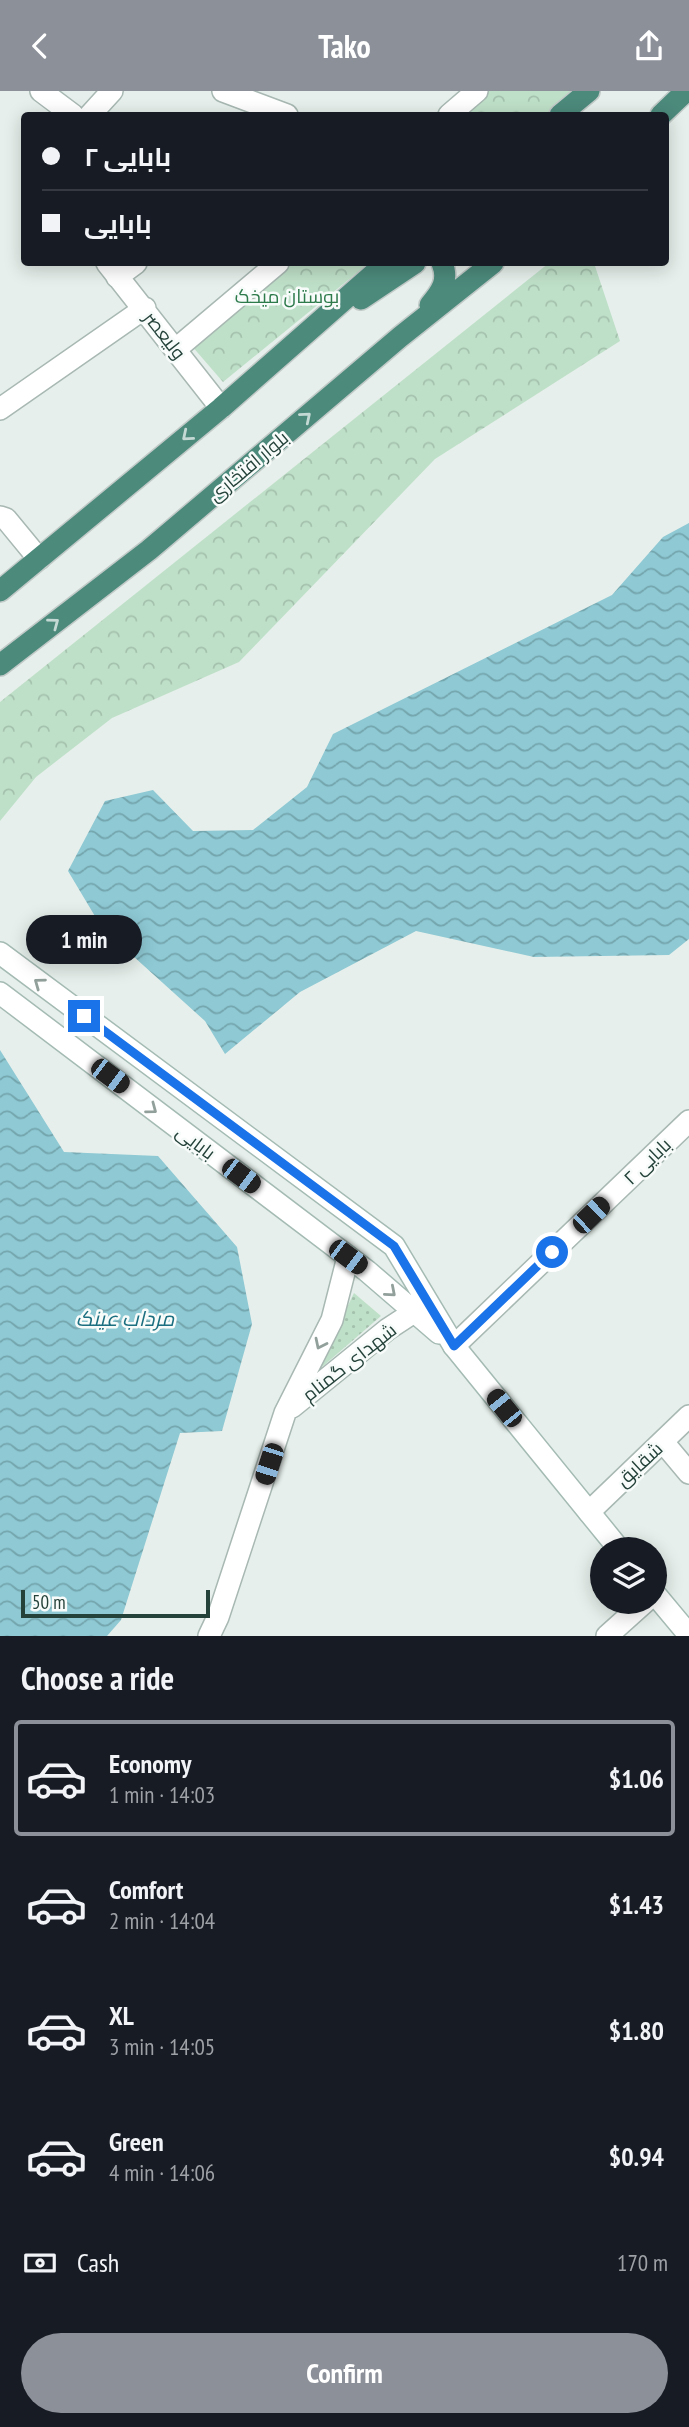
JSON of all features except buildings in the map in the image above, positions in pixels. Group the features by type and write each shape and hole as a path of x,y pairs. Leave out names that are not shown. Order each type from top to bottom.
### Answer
{"highway":[{"path":"564,112 589,91"},
{"path":"664,112 686,91"},
{"path":"0,591 221,408 383,266"},
{"path":"322,320 373,292 411,266"},
{"path":"400,337 443,286 446,274 443,266"},
{"name":"بلوار افتخاری","path":"0,665 149,550 400,337 489,266"}],"street":[{"path":"41,91 69,112"},
{"path":"93,112 111,91"},
{"path":"223,91 279,112"},
{"path":"452,112 477,91"},
{"path":"176,349 274,266"},
{"name":"ولیعصر","path":"112,269 221,408"},
{"path":"0,409 145,308"},
{"path":"0,517 6,519 39,559"},
{"name":"بابایی","path":"0,953 394,1246 454,1346 609,1537"},
{"name":"بابایی","path":"0,993 348,1257 454,1346"},
{"name":"بابایی ۲","path":"454,1346 689,1121"},
{"name":"شهدای گمنام","path":"209,1636 218,1617 285,1413 332,1320 348,1257"},
{"name":"شهدای گمنام","path":"285,1413 388,1329 414,1312"},
{"name":"شقایق","path":"589,1512 689,1416"},
{"path":"663,1442 689,1473"},
{"path":"667,1608 689,1635"},
{"path":"607,1636 632,1614"}],"green space":[{"path":"479,91 575,91 550,112 455,112"},
{"name":"بوستان میخک","path":"282,266 365,266 223,382 191,345"},
{"path":"545,266 595,266 620,341 435,459 239,662 112,718 36,777 0,821 0,702"},
{"path":"354,1293 381,1316 315,1373"}],"water":[{"path":"689,523 689,939 669,955 534,957 416,931 300,992 225,1054 205,1021 102,928 68,871 105,801 153,790 193,831 253,830 307,787 333,734 612,595 663,537"},
{"name":"مرداب عینک","path":"0,1050 64,1152 158,1156 237,1247 252,1324 222,1431 180,1433 121,1620 107,1636 0,1636"}],"route":[{"path":"84,1016 394,1246 454,1346 552,1252"}]}
